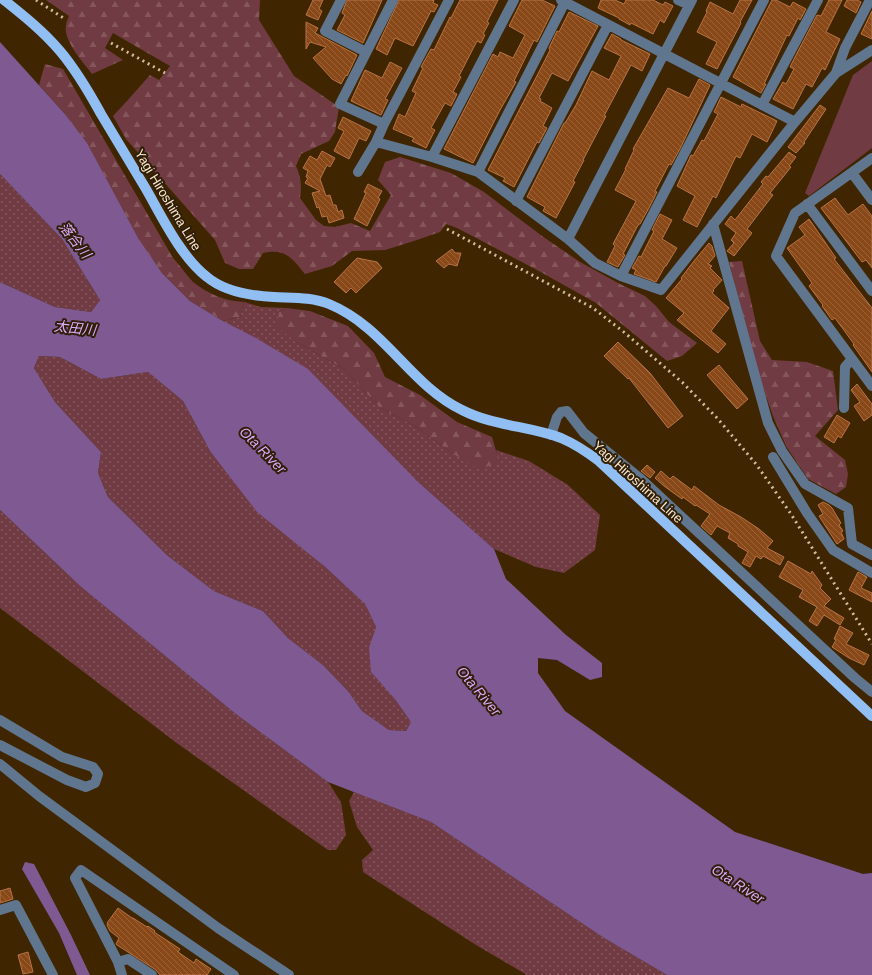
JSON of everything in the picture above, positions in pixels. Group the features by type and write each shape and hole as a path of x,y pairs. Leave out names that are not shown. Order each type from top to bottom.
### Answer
{"main road":[{"name":"Yagi Hiroshima Line","path":"4,0 34,24 61,52 84,84 167,225 190,261 207,278 224,287 246,294 302,298 327,303 346,312 374,332 431,390 462,410 488,420 561,438 583,449 599,461 872,716"}],"street":[{"path":"341,0 325,31 366,52"},
{"path":"384,124 340,104 393,0"},
{"path":"358,172 376,142 449,0"},
{"path":"432,157 514,0"},
{"path":"568,239 691,3 678,0"},
{"path":"621,276 764,0"},
{"path":"762,105 818,0"},
{"path":"836,73 845,48 870,0"},
{"path":"478,172 563,1 795,122"},
{"path":"516,201 608,25"},
{"path":"376,142 432,157 478,172 568,239 596,263 621,276 661,290 836,73 872,50"},
{"path":"872,158 795,213 776,256 872,386"},
{"path":"852,173 872,200"},
{"path":"807,204 872,291"},
{"path":"713,224 768,423 782,452 805,484 848,508 852,544 872,556"},
{"path":"844,408 845,367 852,359"},
{"path":"551,435 557,417 561,412 566,411 584,433 642,480 872,692"},
{"path":"773,457 807,513 833,550 872,573"},
{"path":"0,720 62,758 93,767 98,774 95,783 86,787 67,780 0,745"},
{"path":"0,764 39,796 218,928 289,975"},
{"path":"122,975 118,962 75,878 81,870 234,975"},
{"path":"0,910 16,905 53,975"},
{"path":"118,962 128,959 152,975"}],"green space":[{"path":"46,0 260,0 259,20 294,76 339,107 335,132 329,141 301,154 296,166 301,182 300,198 316,220 324,226 335,227 351,223 370,231 391,195 378,180 385,162 400,157 451,173 484,192 542,236 580,262 645,296 656,306 669,322 697,343 682,356 667,361 596,303 537,270 457,228 446,224 440,232 385,250 352,251 332,266 305,274 292,259 283,253 277,252 263,253 253,269 239,269 225,263 215,240 126,139 113,116 150,75 159,80 170,66 113,33 105,48 123,60 92,74 74,51 68,38 66,25 69,16"},
{"path":"872,61 872,148 809,196 805,193 853,75"},
{"path":"45,64 63,69 173,258 193,282 205,290 223,298 244,302 240,317 223,321 190,301 162,273 138,239 64,113 39,85"},
{"path":"0,174 62,239 100,300 91,312 55,307 0,282"},
{"path":"742,261 760,341 772,360 807,362 833,371 838,410 815,436 845,460 848,474 846,487 836,494 808,479 786,446 773,416 758,373 729,262"},
{"path":"244,302 261,307 287,308 279,312 293,340 344,369 380,408 413,425 452,453 498,461 496,450 529,461 568,485 600,515 595,550 564,573 536,567 494,549 416,480 223,321 240,317"},
{"path":"287,308 310,311 348,326 374,353 385,377 420,395 457,422 492,437 499,461 480,470 452,453 413,425 380,408 344,369 293,340 277,326 279,312"},
{"path":"39,356 60,357 101,379 148,372 183,401 210,451 324,566 365,604 376,627 369,647 394,698 411,722 406,731 389,730 362,711 348,691 323,665 288,638 263,611 214,591 168,556 108,497 98,473 101,452 55,402 34,368"},
{"path":"0,510 80,586 237,715 328,782 341,802 346,835 336,850 328,850 178,744 0,608"},
{"path":"354,792 431,822 604,938 667,975 527,975 476,945 363,872 362,860 373,850 357,827 349,801"}],"water":[{"path":"0,42 64,113 87,143 138,238 162,273 190,301 308,369 416,480 494,549 506,579 566,635 602,663 602,677 590,680 557,660 538,658 538,673 565,711 735,832 863,874 872,873 872,975 667,975 604,938 431,822 328,782 237,715 80,586 0,510 0,282 55,307 91,312 100,300 62,239 0,174","holes":["39,356 60,357 101,379 148,372 183,401 210,451 257,512 324,566 365,604 376,627 369,647 371,672 394,698 411,722 406,731 389,730 362,711 348,691 323,665 288,638 263,611 214,591 168,556 108,497 98,473 101,452 55,402 34,368"]},
{"path":"25,862 34,864 90,975 77,975 59,933 22,869"}],"building":[{"path":"313,0 323,0 319,9 322,11 318,20 306,15"},
{"path":"347,0 382,0 363,43 337,30 345,15 342,13"},
{"path":"399,0 434,0 433,3 438,5 434,12 431,11 413,46 395,38 387,55 376,49"},
{"path":"460,0 498,0 487,22 489,23 483,34 485,35 481,43 477,41 459,76 461,77 453,92 457,94 451,106 445,103 431,128 435,130 426,148 412,141 414,138 393,129 399,114 405,117 416,93 412,91 423,68 421,67 431,49 434,50"},
{"path":"522,0 542,0 555,6 537,42 534,40 514,81 516,82 473,163 444,149 493,54 498,57 500,52 513,58 525,35 509,26"},
{"path":"601,0 615,0 624,4 626,0 653,0 663,5 665,2 673,6 664,23 660,20 653,34 631,23 630,25 598,8"},
{"path":"740,0 752,0 717,69 706,64 717,42 697,32 707,12 706,11 710,2 733,14"},
{"path":"772,0 776,0 790,7 793,2 806,9 800,20 798,18 789,36 787,35 761,93 733,77"},
{"path":"829,0 842,0 826,32 840,39 825,70 822,68 812,87 806,84 793,109 773,99 783,82 786,84 794,69 790,67 795,57 817,15 821,16"},
{"path":"847,0 857,0 861,2 856,13 844,6"},
{"path":"872,11 872,39 861,34"},
{"path":"569,12 598,26 568,81 552,73 539,98 541,99 540,101 552,108 543,126 547,128 539,143 537,142 514,187 503,181 505,178 488,170 550,50 549,48 557,31 559,32"},
{"path":"306,22 318,28 315,33 357,55 347,76 346,75 341,84 332,79 313,58 326,47 310,42 306,49"},
{"path":"612,34 650,54 642,71 631,65 604,116 606,116 583,160 573,181 575,182 556,218 543,211 545,207 527,197 564,123 576,105 592,71 609,80 621,56 604,48"},
{"path":"390,62 402,68 385,99 388,100 381,115 351,101 365,70 382,78"},
{"path":"699,79 710,85 680,149 671,165 669,164 655,191 657,192 637,227 618,267 607,262 615,246 613,244 636,201 615,190 626,169 634,150 633,149 668,88 689,98"},
{"path":"721,97 741,107 742,104 777,121 767,142 752,134 740,158 736,156 716,198 713,196 697,227 683,220 695,196 677,186 691,155 693,156 702,140 704,141 718,114 714,112"},
{"path":"820,105 826,109 804,142 805,143 796,153 788,147"},
{"path":"343,117 371,131 366,141 359,138 349,159 334,151 344,131 338,128"},
{"path":"322,151 335,158 330,167 327,165 320,179 326,196 330,195 333,205 336,205 338,212 342,210 344,218 329,223 327,216 322,217 312,193 320,191 305,183 308,178 306,177 308,171 303,168 310,156 317,160"},
{"path":"789,152 796,157 789,166 791,167 770,193 773,195 747,229 752,233 734,256 727,251 734,243 731,240 736,233 725,224 731,216 735,220 763,184 761,182 766,176 768,177"},
{"path":"368,184 382,191 378,198 380,199 367,226 354,219 366,193 364,192"},
{"path":"835,198 848,215 863,204 872,216 872,268 866,260 862,262 821,208"},
{"path":"660,214 672,220 662,239 677,248 656,282 634,274 636,270 632,268 639,256 641,257 654,231 652,230"},
{"path":"809,219 836,258 834,259 872,308 872,372 835,318 832,320 822,306 823,305 809,286 812,283 787,248 805,235 799,227"},
{"path":"709,243 712,246 715,256 708,264 712,266 710,268 722,280 712,293 729,308 711,331 726,344 718,353 677,320 684,313 666,298"},
{"path":"452,249 455,253 461,253 457,266 449,264 444,268 436,261"},
{"path":"357,258 377,262 382,268 356,293 351,288 346,293 334,282"},
{"path":"618,342 650,373 683,416 668,428 629,378 628,379 604,356"},
{"path":"719,365 748,399 737,409 707,375"},
{"path":"857,384 872,404 872,415 864,421 854,406 860,402 851,390"},
{"path":"837,415 850,423 841,438 838,436 834,443 824,437"},
{"path":"647,465 655,472 650,478 641,471"},
{"path":"661,471 670,479 673,476 692,490 694,486 719,505 759,529 773,541 767,548 784,557 780,565 763,556 761,559 756,556 750,567 742,563 748,552 728,538 730,533 717,526 711,535 701,526 710,514 696,505 695,506 683,497 682,499 664,486 655,478"},
{"path":"823,502 832,508 841,523 839,525 843,531 841,532 844,539 837,544 819,516 823,514 818,505"},
{"path":"788,561 811,574 812,571 822,585 820,588 831,599 824,606 844,618 840,625 824,615 817,626 809,621 817,607 799,597 803,590 779,577"},
{"path":"858,572 867,577 861,588 872,593 872,602 849,590"},
{"path":"840,626 853,633 846,644 869,655 864,665 849,658 832,647 836,640 834,639"},
{"path":"10,888 13,899 0,903 0,891"},
{"path":"118,908 147,927 148,926 155,931 154,932 180,949 178,952 194,963 196,959 211,969 207,975 160,975 156,970 117,945 116,944 119,938 110,931 107,923"},
{"path":"28,952 33,972 23,974 18,955"}],"railway":[{"path":"36,0 65,19"},
{"path":"111,43 165,73"},
{"path":"447,229 593,308 625,333 683,383 718,419 756,464 791,514 872,644"}],"water label":[{"name":"落合川","path":"75,240"},
{"name":"太田川","path":"75,328"},
{"name":"Ota River","path":"263,450"},
{"name":"Ota River","path":"479,691"},
{"name":"Ota River","path":"738,884"}]}
